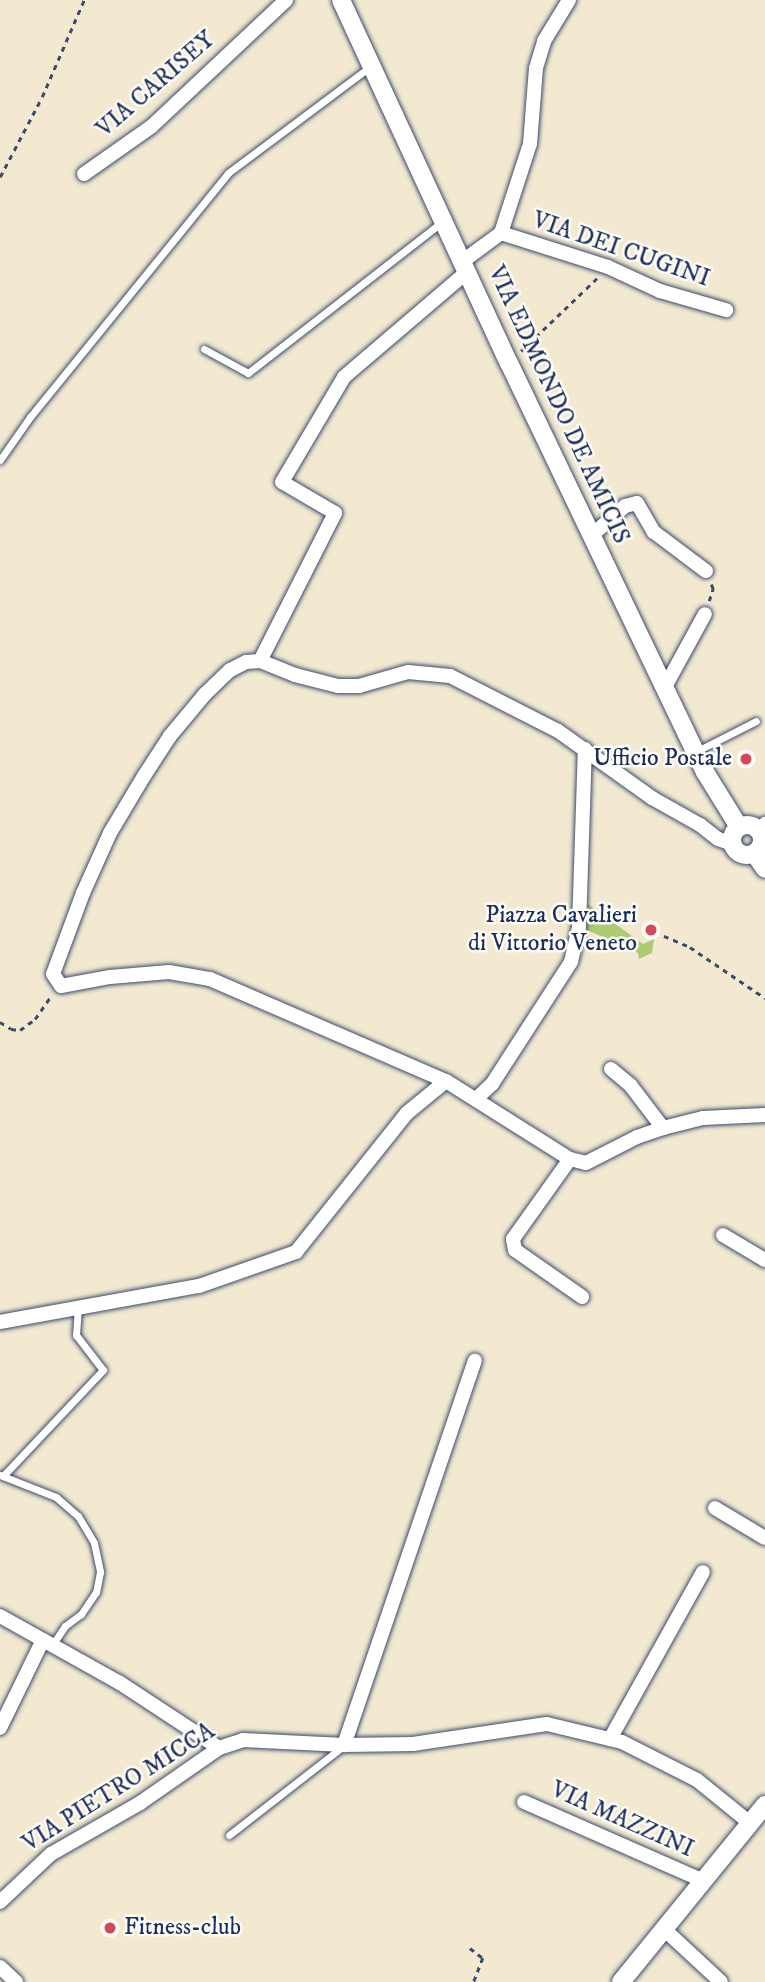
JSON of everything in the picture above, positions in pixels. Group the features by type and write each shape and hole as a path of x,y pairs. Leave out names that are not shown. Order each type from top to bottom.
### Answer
{"street":[{"name":"VIA CARISEY","path":"84,174 152,125 286,0"},
{"name":"VIA EDMONDO DE AMICIS","path":"341,0 509,363 736,835"},
{"path":"260,661 335,513 282,482 344,377 500,233 530,144 536,68 544,41 569,0"},
{"name":"VIA DEI CUGINI","path":"500,233 608,267 660,291 726,310"},
{"path":"592,535 625,506 637,503 654,532 706,571"},
{"path":"665,687 705,614"},
{"path":"736,835 744,855 754,853 763,841 762,828 750,825 736,835 718,839 700,825 652,798 558,731 450,676 408,672 359,686 338,686 295,675 260,661 246,662 230,670 213,686 170,736 144,776 110,833 74,916 53,974 61,986 169,972 210,979 446,1081 477,1098 570,1159 586,1163 637,1137 663,1128 703,1118 765,1115"},
{"path":"477,1098 492,1084 571,962 579,927 585,748"},
{"path":"754,853 765,869"},
{"path":"611,1069 631,1086 663,1128"},
{"path":"0,1322 199,1286 296,1251 407,1113 446,1081"},
{"path":"570,1159 513,1239 516,1250 582,1297"},
{"path":"723,1234 765,1259"},
{"path":"344,1745 475,1361"},
{"path":"715,1508 765,1538"},
{"path":"610,1739 703,1572"},
{"path":"0,1616 120,1683 219,1748"},
{"path":"0,1728 48,1643"},
{"name":"VIA PIETRO MICCA","path":"0,1902 51,1854 140,1803 219,1748 243,1741 344,1745 413,1744 547,1724 610,1739 697,1780 750,1823"},
{"name":"VIA MAZZINI","path":"524,1802 702,1880"},
{"path":"621,1982 765,1805"},
{"path":"665,1930 721,1982"},
{"path":"0,1967 16,1982"}],"lane":[{"path":"0,460 30,417 228,173 371,65"},
{"path":"204,349 248,373 443,221"},
{"path":"696,752 756,721"},
{"path":"48,1643 81,1614 96,1591 100,1572 94,1543 78,1516 56,1497 28,1484 1,1476 103,1370 76,1335 78,1308"},
{"path":"229,1835 344,1745"}],"path":[{"path":"0,177 43,97 84,0"},
{"path":"509,363 608,267"},
{"path":"705,614 713,589 706,571"},
{"path":"664,936 690,947 765,998"},
{"path":"0,1022 11,1029 20,1030 34,1020 45,1001 61,986"},
{"path":"470,1948 483,1958 474,1982"}],"green space":[{"path":"588,904 643,944 654,939 652,953 639,959 638,953 585,929"}],"place":[{"name":"Ufficio Postale","path":"746,759"},
{"name":"Piazza Cavalieri di Vittorio Veneto","path":"651,930"},
{"name":"Fitness-club","path":"110,1928"}]}
